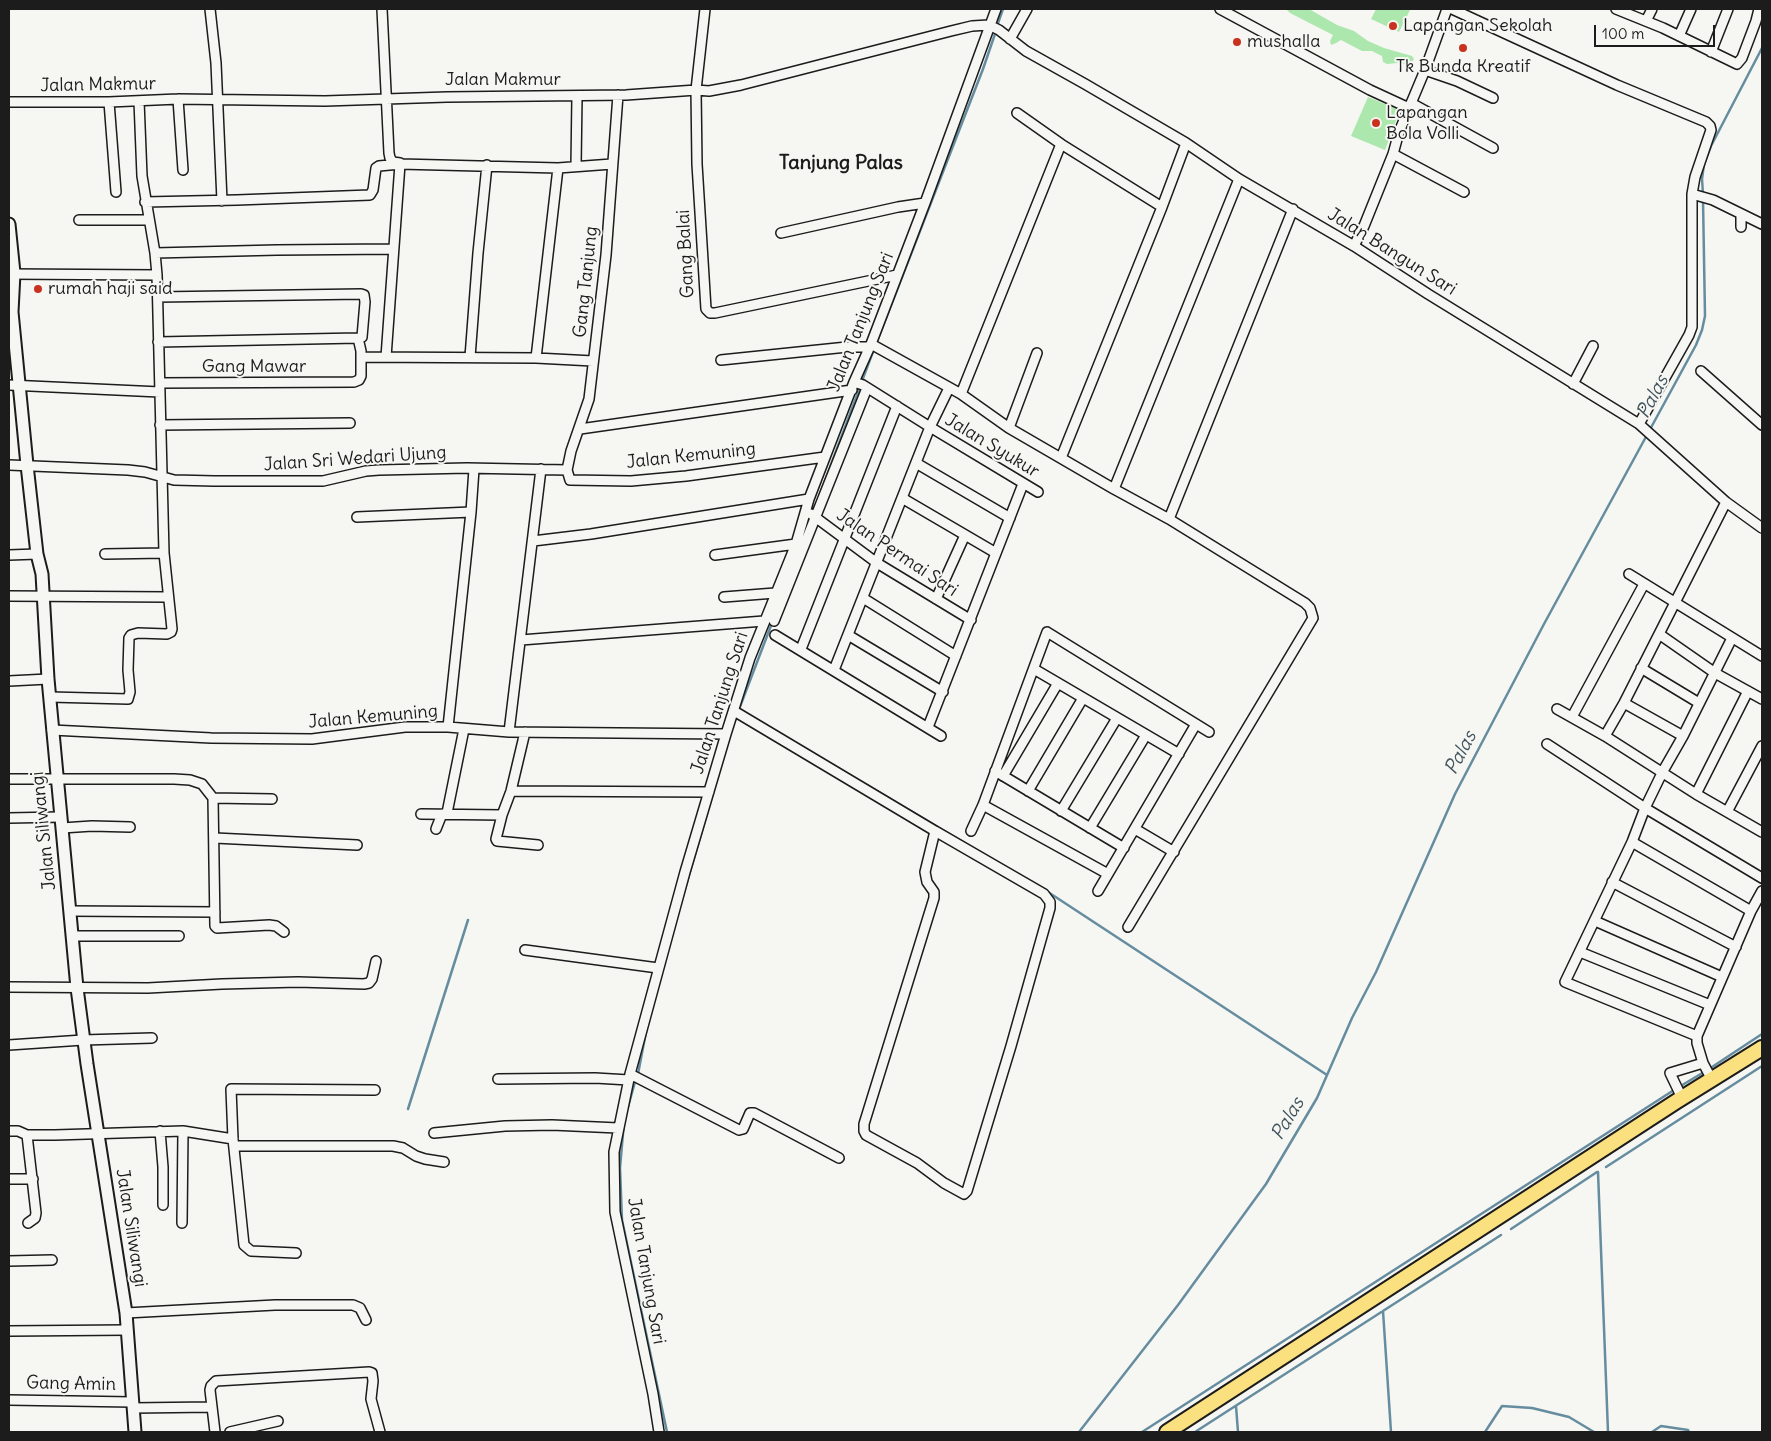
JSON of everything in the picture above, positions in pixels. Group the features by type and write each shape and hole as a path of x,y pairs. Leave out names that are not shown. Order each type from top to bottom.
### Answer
{"main road":[{"path":"1167,1432 1762,1048"}],"street":[{"path":"210,9 218,100 222,201"},
{"path":"382,9 390,158 400,164"},
{"path":"696,90 705,9"},
{"name":"Jalan Tanjung Sari","path":"659,1432 653,1394 615,1212 614,1152 629,1077 658,968 726,734 737,712 750,658 769,621 796,544 811,514 809,500 825,457 859,386 870,346 994,28 996,9"},
{"path":"1010,39 1027,9"},
{"path":"1220,9 1362,86 1410,105 1493,148"},
{"path":"1354,246 1393,154 1398,132 1425,70 1447,9"},
{"path":"1452,9 1706,122 1710,130 1695,177 1692,194 1692,327 1641,425"},
{"path":"1616,9 1679,36 1734,63 1739,62 1759,9"},
{"path":"1646,21 1652,9"},
{"path":"1679,36 1691,9"},
{"path":"1711,52 1728,9"},
{"name":"Jalan Makmur","path":"9,102 109,102 178,99 325,102 387,98 577,96 709,91 725,89 972,26 994,28"},
{"name":"Jalan Bangun Sari","path":"994,28 1026,51 1186,143 1239,178 1354,246 1428,294 1641,425 1726,502 1762,528"},
{"path":"1425,70 1457,81 1493,98"},
{"name":"Gang Balai","path":"696,90 698,183 705,276 705,306 708,311 716,313 897,275"},
{"name":"Gang Tanjung","path":"568,470 570,451 580,429 589,399 606,255 618,95"},
{"path":"576,166 577,96"},
{"path":"178,99 183,170"},
{"path":"50,697 128,698 130,692 128,670 129,638 131,635 138,633 164,634 171,632 164,553 157,275 142,176 139,101"},
{"path":"109,102 116,192"},
{"path":"1017,113 1061,144 1162,207"},
{"path":"1061,458 1186,143"},
{"path":"961,394 1061,144"},
{"path":"1393,154 1464,192"},
{"path":"386,357 400,164"},
{"path":"145,202 370,195 373,190 376,168 400,164 558,168 612,164"},
{"path":"470,357 487,165"},
{"path":"536,358 558,168"},
{"path":"1114,490 1239,178"},
{"path":"1692,194 1713,200 1762,224"},
{"path":"780,233 898,207 925,203"},
{"path":"1169,519 1293,209"},
{"path":"1741,214 1741,227"},
{"path":"79,220 149,220"},
{"name":"Jalan Siliwangi","path":"9,224 14,386 37,554 42,574 52,730 83,1040 126,1313 135,1432"},
{"path":"155,253 393,249"},
{"path":"11,274 157,275"},
{"path":"158,296 361,294 364,295 365,302 362,337 358,338 158,342"},
{"path":"358,338 361,347 361,358 470,357 593,361"},
{"path":"721,360 870,346 961,394 1010,428 1114,490 1169,519 1305,603 1310,608 1313,618 1128,927"},
{"path":"1573,384 1593,346"},
{"path":"1010,428 1036,353"},
{"name":"Gang Mawar","path":"14,386 160,387 349,383 357,382 360,378 361,358"},
{"path":"1701,371 1762,425"},
{"path":"580,429 859,386 811,514 777,597 724,597"},
{"name":"Jalan Syukur","path":"859,386 897,406 930,428 1038,492"},
{"path":"834,670 930,428 949,388"},
{"path":"801,649 846,540 897,406"},
{"path":"160,425 350,423"},
{"name":"Jalan Kemuning","path":"568,470 570,480 631,480 686,476 825,457"},
{"path":"916,463 1010,518"},
{"name":"Jalan Sri Wedari Ujung","path":"9,465 128,470 174,480 323,481 366,471 568,470"},
{"path":"448,727 474,469"},
{"path":"510,732 541,469"},
{"path":"928,727 1023,484"},
{"path":"902,498 996,553"},
{"path":"532,541 591,534 809,500"},
{"path":"1605,736 1676,603 1726,502"},
{"path":"357,517 471,512"},
{"name":"Jalan Permai Sari","path":"811,514 876,563 971,620"},
{"path":"936,599 964,535"},
{"path":"715,555 796,544"},
{"path":"105,554 164,553"},
{"path":"9,555 37,554"},
{"path":"1629,574 1762,656"},
{"path":"1572,718 1644,584"},
{"path":"9,596 167,598"},
{"path":"862,598 956,656"},
{"path":"521,640 769,621"},
{"path":"999,773 1047,632 1209,732"},
{"path":"775,634 941,736"},
{"path":"1659,634 1715,673 1762,699"},
{"path":"848,635 943,692"},
{"path":"1696,1036 1565,982 1632,842 1645,808 1732,638"},
{"path":"1641,668 1699,703"},
{"path":"1034,669 1179,754"},
{"path":"9,681 48,679"},
{"path":"971,831 999,773 1058,683"},
{"path":"1696,794 1748,691"},
{"path":"1028,791 1084,698"},
{"path":"1624,703 1683,736"},
{"path":"1557,710 1605,736 1696,794 1762,830"},
{"path":"737,712 1044,894 1050,902 1050,908 1011,1046 968,1191 964,1194 944,1183 917,1162 866,1135 864,1131 864,1124 934,898 934,892 927,882 925,872 935,831"},
{"path":"1061,811 1117,718"},
{"path":"1098,891 1196,724"},
{"name":"Jalan Kemuning","path":"52,730 211,738 312,739 405,727 448,727 510,732 726,734"},
{"path":"436,830 444,814 464,729"},
{"path":"525,732 511,791 496,839 497,842 538,845"},
{"path":"1090,828 1146,735"},
{"path":"1547,744 1645,808 1762,878"},
{"path":"1727,812 1762,746"},
{"path":"999,773 1124,848"},
{"path":"9,779 190,780 202,784 213,798 215,923 217,928 270,925 276,926 284,932"},
{"path":"511,791 709,792"},
{"path":"213,798 272,799"},
{"path":"983,805 1108,874"},
{"path":"421,814 502,815"},
{"path":"9,818 75,826 130,827"},
{"path":"1135,829 1174,852"},
{"path":"215,838 356,845"},
{"path":"1632,842 1751,911"},
{"path":"1612,882 1736,946"},
{"path":"1712,1080 1703,1062 1696,1036 1751,911 1762,891"},
{"path":"70,911 215,912"},
{"path":"1594,921 1722,977"},
{"path":"73,936 179,936"},
{"path":"525,950 658,968"},
{"path":"1580,952 1710,1005"},
{"path":"9,987 148,988 298,982 364,984 369,983 372,979 376,961"},
{"path":"9,1045 152,1038"},
{"path":"1682,1098 1670,1074 1703,1062"},
{"path":"498,1079 629,1077 740,1130 743,1129 750,1113 754,1113 839,1158"},
{"path":"296,1253 251,1251 244,1245 231,1089 375,1090"},
{"path":"434,1133 505,1126 552,1125 618,1128"},
{"path":"9,1131 18,1131 27,1135 183,1131 234,1143 393,1146 403,1148 425,1159 444,1162"},
{"path":"182,1223 183,1131"},
{"path":"160,1132 163,1167 163,1205"},
{"path":"27,1135 36,1213 35,1218 28,1222"},
{"path":"9,1179 33,1178"},
{"path":"9,1261 52,1260"},
{"path":"126,1313 275,1306 353,1305 360,1308 366,1320"},
{"path":"9,1331 127,1330"},
{"path":"215,1432 210,1386 216,1381 369,1372 372,1373 373,1381 371,1399 380,1432"},
{"name":"Gang Amin","path":"9,1400 212,1407"},
{"path":"230,1432 278,1421"}],"green space":[{"path":"1286,9 1309,9 1337,25 1354,31 1368,41 1412,56 1414,59 1410,65 1387,64 1383,62 1382,56 1372,51 1362,51 1341,40 1331,45 1330,41 1333,35 1290,13"},
{"name":"Lapangan Sekolah","path":"1376,9 1410,10 1399,32 1371,19"},
{"name":"Lapangan Bola Volli","path":"1368,97 1400,110 1385,150 1351,136"}],"waterway":[{"path":"997,26 1003,9"},
{"path":"876,344 996,31"},
{"name":"Palas","path":"1703,194 1704,164 1711,146 1762,48"},
{"name":"Palas","path":"1079,1432 1178,1305 1266,1184 1317,1098 1352,1018 1376,972 1455,794 1544,624 1696,345 1705,316 1703,200"},
{"path":"862,381 874,349"},
{"path":"820,494 860,387"},
{"path":"733,725 772,623"},
{"path":"676,920 718,776"},
{"path":"867,785 987,856"},
{"path":"1048,892 1327,1075"},
{"path":"408,1109 468,920"},
{"path":"638,1074 646,1032"},
{"path":"1709,1069 1762,1034"},
{"path":"1606,1167 1762,1066"},
{"path":"1679,1087 1704,1072"},
{"path":"628,1107 635,1082"},
{"path":"1142,1432 1674,1090"},
{"path":"624,1122 620,1168 622,1220 667,1432"},
{"path":"1511,1229 1597,1172"},
{"path":"1598,1172 1608,1432"},
{"path":"1195,1432 1501,1235"},
{"path":"1383,1311 1391,1432"},
{"path":"1236,1406 1238,1432"},
{"path":"1485,1432 1502,1406 1532,1408 1569,1417 1594,1432"},
{"path":"1652,1432 1661,1426 1688,1430 1689,1432"}],"place":[{"name":"Lapangan Sekolah","path":"1393,26"},
{"name":"mushalla","path":"1237,42"},
{"name":"Tk Bunda Kreatif","path":"1463,48"},
{"name":"Lapangan Bola Volli","path":"1376,123"},
{"name":"rumah haji said","path":"38,289"}],"district":[{"name":"Tanjung Palas","path":"841,163"}]}
